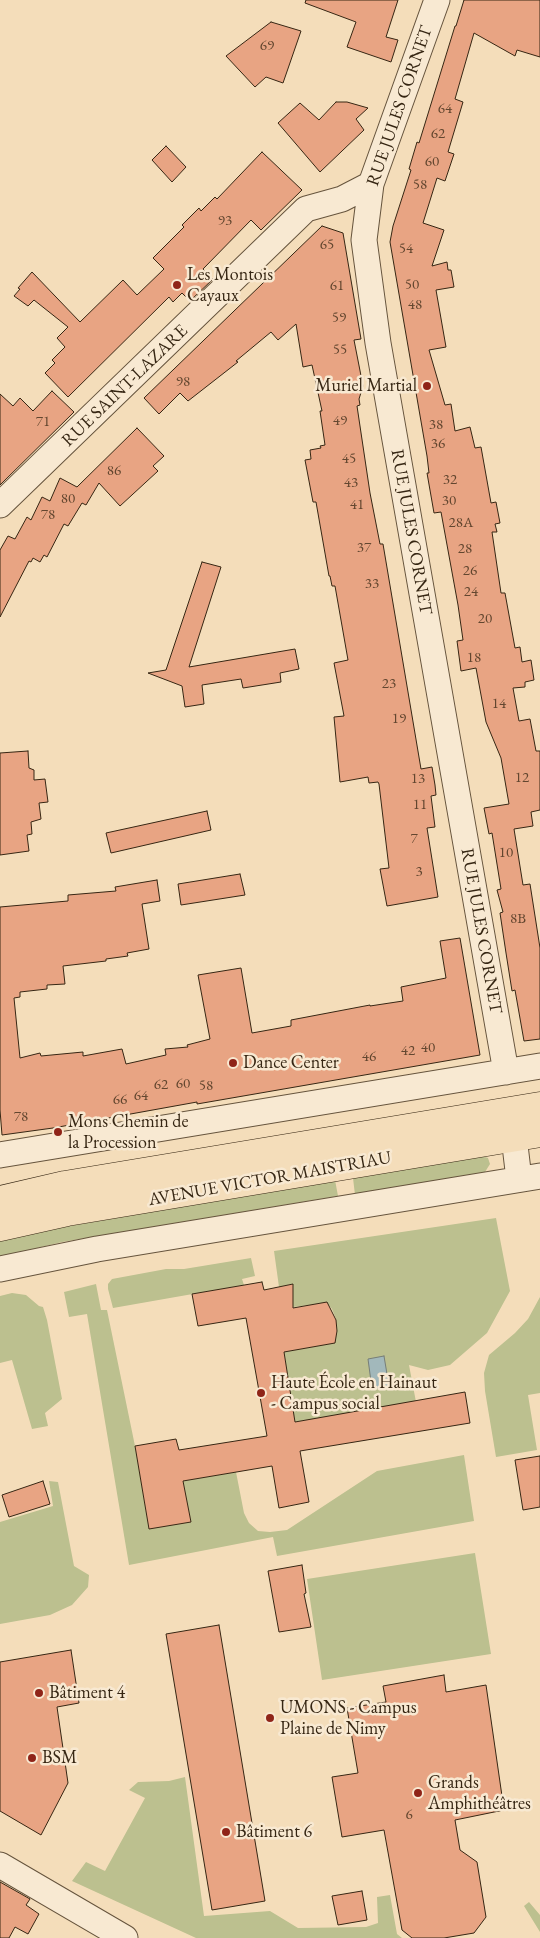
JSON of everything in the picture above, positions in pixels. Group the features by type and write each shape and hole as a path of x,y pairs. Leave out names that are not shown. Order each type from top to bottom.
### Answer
{"main road":[{"name":"AVENUE VICTOR MAISTRIAU","path":"0,1200 75,1183 540,1106"},
{"name":"AVENUE VICTOR MAISTRIAU","path":"0,1227 67,1212 527,1135"}],"street":[{"name":"RUE JULES CORNET","path":"437,0 371,184 364,240 378,343 506,1072"},
{"name":"RUE SAINT-LAZARE","path":"0,505 306,209 342,198 371,184"},
{"path":"0,1156 540,1066"},
{"path":"0,1269 97,1249 529,1177 527,1135"},
{"path":"0,1865 125,1938"}],"green space":[{"path":"482,1156 488,1158 490,1164 485,1172 355,1195 353,1178"},
{"path":"335,1180 338,1196 62,1242 0,1257 0,1240 18,1235"},
{"path":"496,1218 510,1291 487,1333 450,1365 428,1370 409,1365 416,1402 295,1422 284,1352 334,1343 337,1333 336,1319 327,1303 293,1307 292,1284 279,1287 274,1251"},
{"path":"251,1258 255,1276 242,1279 244,1285 113,1308 108,1289 108,1284 112,1279 166,1269 184,1269"},
{"path":"96,1284 101,1310 107,1310 135,1446 149,1529 191,1522 183,1481 236,1472 244,1513 249,1523 258,1531 270,1532 287,1530 377,1471 464,1455 474,1521 277,1556 273,1537 129,1565 87,1314 69,1317 64,1292"},
{"path":"12,1293 26,1295 43,1307 47,1320 62,1399 45,1413 48,1426 32,1429 12,1360 0,1363 0,1296"},
{"path":"540,1297 540,1393 528,1395 537,1450 496,1457 485,1391 484,1373 489,1355 528,1319"},
{"path":"49,1481 58,1482 74,1566 89,1575 88,1587 72,1605 50,1615 0,1624 0,1522 53,1506"},
{"path":"475,1553 491,1654 322,1680 307,1579"},
{"path":"185,1777 204,1916 270,1911 298,1928 366,1927 378,1923 377,1897 390,1895 397,1934 402,1938 196,1938 72,1881 86,1862 105,1871 145,1798 129,1790 138,1782 169,1781"},
{"path":"529,1902 540,1915 540,1932 524,1906"}],"water":[{"path":"384,1356 389,1386 372,1389 368,1359"}],"building":[{"path":"306,0 398,0 386,37 398,40 391,62 347,47 356,22 305,3"},
{"path":"464,0 540,0 540,57 517,50 515,56 474,33 455,99 463,102 448,152 454,154 445,181 437,178 423,223 444,230 432,266 447,262 448,270 451,270 454,287 436,290 446,347 429,350 445,405 451,404 455,431 470,427 475,448 481,447 491,503 496,502 500,523 495,524 497,532 492,532 501,593 505,593 515,648 520,647 522,662 531,660 534,680 525,682 525,687 513,688 519,721 530,719 536,751 540,751 540,810 531,812 533,826 514,829 523,885 530,884 540,948 540,1039 524,1041 515,990 512,991 506,953 500,913 503,912 497,890 501,889 492,833 489,834 484,808 509,804 501,758 486,722 476,668 461,671 457,641 463,640 458,605 441,512 434,513 427,473 429,473 427,456 390,242 393,226 411,170 409,169 417,142 419,143"},
{"path":"271,22 301,31 283,83 266,77 255,87 226,56"},
{"path":"336,102 347,102 368,108 356,119 364,130 320,172 278,123 300,103 319,120"},
{"path":"166,146 186,167 172,182 152,160"},
{"path":"262,152 302,190 261,230 251,220 203,269 213,279 190,301 182,293 173,302 169,297 68,397 45,373 55,363 52,360 65,347 57,338 68,327 34,300 28,306 14,296 20,289 18,288 32,272 80,322 123,280 137,295 164,269 153,258 184,227 182,225 199,208 201,211 215,197 217,199"},
{"path":"322,226 343,233 361,339 354,340 363,386 359,399 360,405 357,406 370,493 380,544 383,544 421,769 432,767 436,795 431,796 435,827 427,828 438,897 387,906 380,869 389,868 379,784 378,782 369,783 368,777 340,782 334,717 344,716 334,663 348,660 335,586 332,586 329,576 316,502 313,502 305,460 311,459 310,450 321,448 320,446 325,445 320,411 322,411 312,365 303,367 296,324 278,340 271,332 236,361 238,362 188,401 180,393 159,414 144,398"},
{"path":"52,391 74,412 0,485 0,394 13,406 20,398 33,411"},
{"path":"137,428 164,456 153,466 158,471 120,506 99,483 86,505 82,503 68,526 64,524 47,557 44,555 40,562 33,558 31,562 29,561 0,617 0,550 8,536 15,539 27,517 31,520 42,497 50,501 60,478 77,487"},
{"path":"202,562 221,567 189,667 295,649 299,669 280,673 281,682 243,688 241,679 202,685 204,704 185,707 182,686 148,673 166,670"},
{"path":"28,751 29,768 34,770 34,780 45,779 48,802 39,803 41,819 31,822 32,834 27,835 29,851 0,855 0,753"},
{"path":"207,811 211,830 111,853 106,833"},
{"path":"240,874 245,895 181,905 178,884"},
{"path":"157,880 160,901 142,904 149,949 127,953 128,956 106,959 106,961 63,966 65,984 47,985 47,989 20,992 20,997 14,998 20,1058 40,1053 41,1056 83,1052 83,1056 122,1049 126,1064 166,1055 165,1049 188,1047 187,1045 210,1039 198,975 241,968 252,1033 291,1026 291,1020 370,1005 403,1001 401,987 446,978 440,941 460,938 480,1055 197,1104 197,1102 53,1128 2,1135 0,1110 0,907 68,901 68,895 116,891 115,887"},
{"path":"262,1282 264,1290 293,1284 293,1308 327,1302 336,1320 335,1343 284,1352 295,1422 465,1392 470,1423 300,1451 309,1502 279,1508 272,1466 183,1481 191,1522 149,1529 135,1446 176,1439 179,1450 267,1436 246,1318 198,1326 192,1294"},
{"path":"540,1456 540,1507 523,1510 515,1460"},
{"path":"43,1481 50,1504 9,1517 2,1495"},
{"path":"302,1565 306,1593 304,1594 311,1627 279,1632 268,1571"},
{"name":"Bâtiment 6","path":"219,1625 265,1901 212,1910 166,1634"},
{"path":"71,1650 79,1703 57,1707 68,1783 41,1835 0,1811 0,1662"},
{"name":"Grands Amphithéâtres","path":"444,1675 446,1692 486,1685 504,1810 455,1820 460,1850 477,1862 486,1917 474,1933 444,1938 412,1938 402,1930 384,1830 342,1837 332,1777 358,1773 347,1708 386,1702 383,1686"},
{"path":"0,1882 30,1899 26,1905 39,1914 28,1934 15,1927 9,1938 0,1938"},
{"path":"362,1891 367,1920 338,1925 332,1896"}],"place":[{"name":"Les Montois Cayaux","path":"177,285"},
{"name":"Muriel Martial","path":"427,386"},
{"name":"Dance Center","path":"233,1063"},
{"name":"Mons Chemin de la Procession","path":"58,1132"},
{"name":"Haute École en Hainaut - Campus social","path":"261,1393"},
{"name":"Bâtiment 4","path":"39,1693"},
{"name":"UMONS - Campus Plaine de Nimy","path":"270,1718"},
{"name":"BSM","path":"32,1758"},
{"name":"Grands Amphithéâtres","path":"418,1793"},
{"name":"Bâtiment 6","path":"226,1832"}]}
